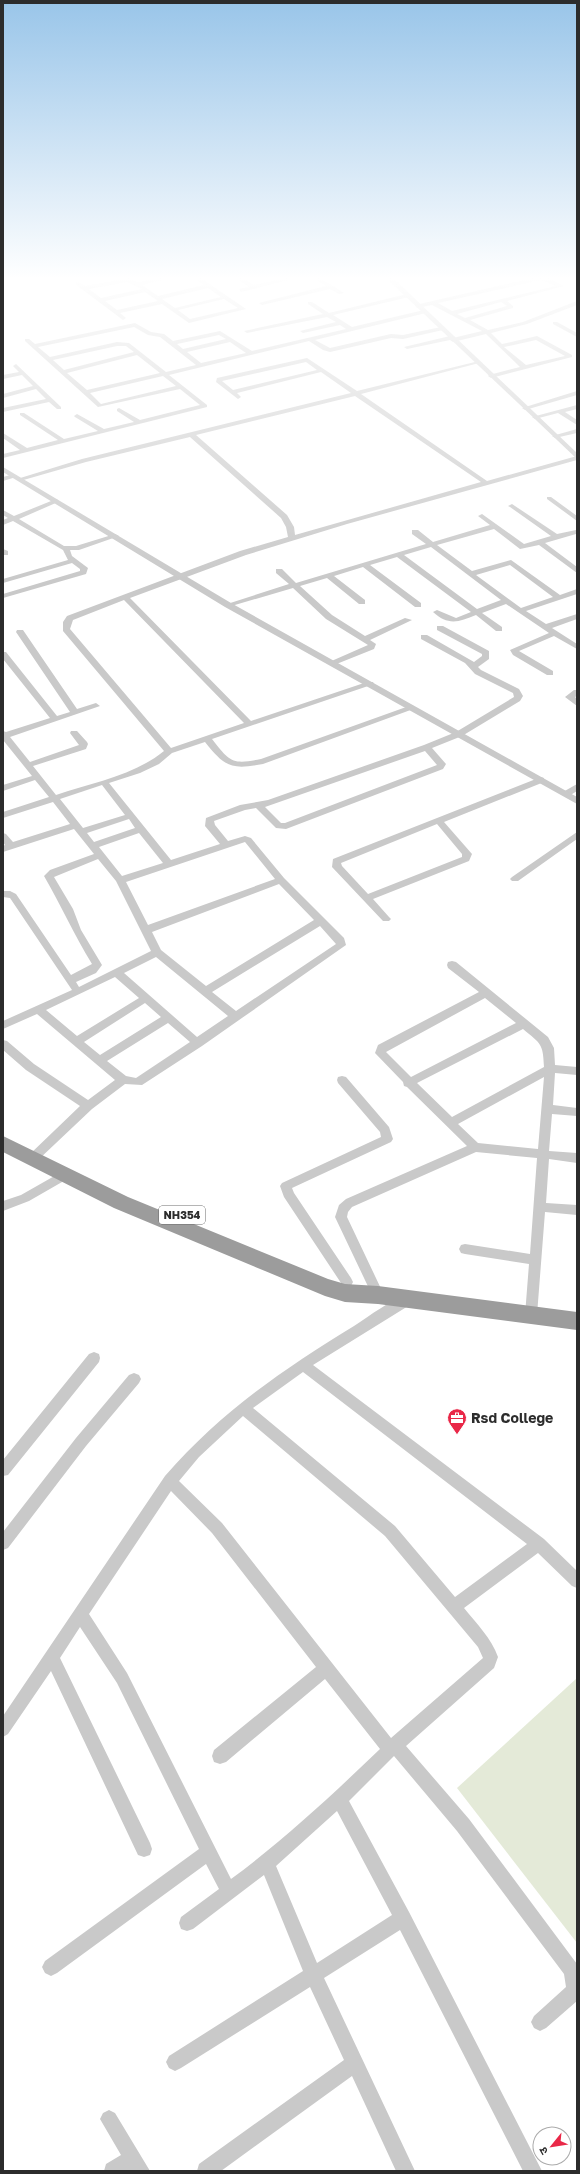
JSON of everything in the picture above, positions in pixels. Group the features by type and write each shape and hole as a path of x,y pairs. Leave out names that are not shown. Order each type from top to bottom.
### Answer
{"highway":[{"name":"NH354","path":"4,1140 136,1196 347,1282 371,1294"},
{"name":"NH354","path":"37,1154 64,1175 129,1206 325,1287 345,1293 371,1294 577,1321"}],"street":[{"path":"28,377 59,408"},
{"path":"68,377 98,405 102,406 180,387"},
{"path":"84,393 153,377"},
{"path":"3,456 205,406 167,377"},
{"path":"226,377 219,379 219,382 238,397"},
{"path":"268,377 274,382"},
{"path":"232,392 293,377"},
{"path":"334,377 486,483"},
{"path":"3,479 17,477 192,435 418,377"},
{"path":"169,751 66,628 67,622 70,618 126,598 230,557 344,522 577,458 493,377"},
{"path":"3,396 38,387"},
{"path":"525,408 577,393"},
{"path":"3,410 50,400"},
{"path":"535,417 577,407"},
{"path":"119,410 140,423"},
{"path":"559,411 577,423"},
{"path":"22,414 63,441"},
{"path":"77,416 103,432"},
{"path":"555,436 577,430"},
{"path":"3,435 25,450"},
{"path":"192,435 284,517 290,527 292,538"},
{"path":"3,469 228,605 577,801"},
{"path":"549,498 577,519"},
{"path":"3,523 56,501"},
{"path":"512,506 556,537"},
{"path":"3,512 12,519 66,549 76,548 115,536"},
{"path":"482,516 521,546 541,543 556,537 576,532"},
{"path":"228,605 495,526"},
{"path":"415,532 520,611 577,647"},
{"path":"541,543 577,571"},
{"path":"3,596 83,572 84,568 68,555 66,549"},
{"path":"400,555 499,629"},
{"path":"3,581 74,560"},
{"path":"470,574 511,562 558,597"},
{"path":"365,565 418,605"},
{"path":"279,571 329,618 372,644 371,647 331,663"},
{"path":"329,576 362,602"},
{"path":"520,611 577,591"},
{"path":"126,598 249,724"},
{"path":"437,612 454,620 506,600"},
{"path":"546,627 577,616"},
{"path":"365,639 408,620"},
{"path":"440,628 486,653 486,657 474,666"},
{"path":"20,632 75,713"},
{"path":"550,673 516,653 514,650 555,633"},
{"path":"225,844 210,826 209,820 243,807 258,805 428,747 459,734 519,696 516,691 478,672 466,659 424,637"},
{"path":"3,654 55,719"},
{"path":"3,815 145,768 169,751 370,684"},
{"path":"577,692 569,696 577,703"},
{"path":"96,706 4,735 120,880 157,952 235,1016"},
{"path":"207,738 226,762 238,766 263,761 412,708"},
{"path":"28,765 83,747 84,744 74,733"},
{"path":"258,805 279,826 286,826 440,767 442,764 440,760 428,747"},
{"path":"3,788 37,777"},
{"path":"386,919 337,867 336,861 541,780"},
{"path":"104,782 168,863"},
{"path":"566,794 577,787"},
{"path":"3,836 7,848 130,816"},
{"path":"366,898 466,859 467,854 438,820"},
{"path":"92,846 141,829"},
{"path":"515,879 577,835"},
{"path":"39,1010 123,1080 138,1082 198,1043 235,1016 341,945 340,940 281,880 248,840 240,839 120,880"},
{"path":"70,980 92,970 97,964 76,930 68,909 49,876 53,872 100,855"},
{"path":"146,930 281,880"},
{"path":"3,894 10,894 13,896 77,992"},
{"path":"204,992 320,921"},
{"path":"3,1025 77,992 157,952"},
{"path":"452,965 544,1040 549,1048 550,1069 548,1109 538,1207 531,1315"},
{"path":"116,972 198,1043"},
{"path":"475,1147 382,1057 380,1053 382,1048 486,993"},
{"path":"77,1041 146,998"},
{"path":"100,1060 169,1017"},
{"path":"408,1082 523,1024"},
{"path":"3,1044 30,1067 88,1106"},
{"path":"450,1123 550,1069 577,1072"},
{"path":"37,1154 88,1106 123,1080"},
{"path":"342,1080 385,1130 387,1139 286,1186 288,1194 347,1282"},
{"path":"548,1109 577,1112"},
{"path":"371,1294 342,1217 341,1212 344,1206 475,1147 577,1158"},
{"path":"3,1206 25,1198 64,1175"},
{"path":"538,1207 577,1210"},
{"path":"466,1249 535,1260"},
{"path":"3,1729 170,1481 190,1455 243,1408 303,1365 410,1299"},
{"path":"3,1470 94,1358"},
{"path":"303,1365 539,1544 577,1581"},
{"path":"3,1543 81,1442 134,1379"},
{"path":"187,1923 267,1864 393,1748 489,1663 491,1657 488,1649 390,1530 243,1408"},
{"path":"170,1481 217,1528 326,1669 393,1748 463,1824 572,1971 575,1984 573,1993 540,2022"},
{"path":"454,1607 539,1544"},
{"path":"80,1613 122,1678 229,1892"},
{"path":"51,1656 144,1849"},
{"path":"220,1756 326,1669"},
{"path":"339,1799 403,1918 533,2171"},
{"path":"51,1967 209,1852"},
{"path":"267,1864 314,1976 406,2171"},
{"path":"175,2062 314,1976 403,1918"},
{"path":"206,2171 355,2063"},
{"path":"109,2120 137,2164 113,2171"}],"green space":[{"path":"577,1678 577,1943 457,1788"}],"place":[{"name":"Rsd College","path":"457,1435"}]}
